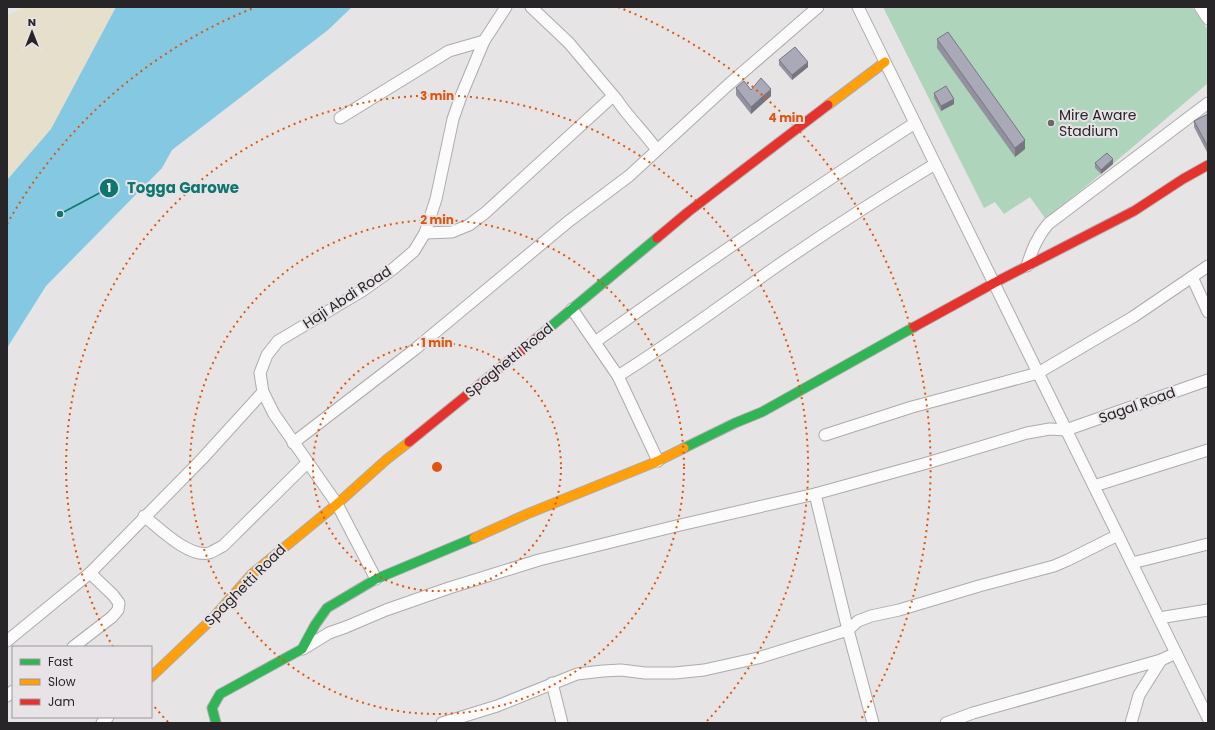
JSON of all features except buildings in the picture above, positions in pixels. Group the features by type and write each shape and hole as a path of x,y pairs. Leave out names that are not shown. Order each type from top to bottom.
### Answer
{"street":[{"name":"Haji Abdi Road","path":"376,579 337,504 274,414 263,392 260,373 267,354 278,340 362,291 393,269 414,251 425,232 436,198 453,119 484,41 506,7"},
{"path":"531,7 569,43 657,150"},
{"path":"293,443 414,350 569,221 629,176 728,85 818,7"},
{"path":"858,7 1208,718"},
{"path":"1200,7 1208,19"},
{"path":"340,118 449,51 484,41"},
{"name":"Spaghetti Road","path":"152,676 213,618 252,574 337,504 386,460 572,309 688,212 885,62"},
{"path":"425,232 452,232 469,225 485,213 613,96"},
{"path":"1027,266 1034,245 1040,233 1048,224 1208,103"},
{"path":"596,342 788,206 915,123"},
{"path":"618,376 645,360 790,257 887,193 935,164"},
{"path":"302,649 317,621 327,608 376,579 448,550 527,514 658,461 735,423 762,412 1027,266 1134,211 1183,178 1208,165"},
{"path":"824,434 912,407 1038,373 1133,317 1208,266"},
{"path":"1192,277 1208,312"},
{"path":"572,309 618,376 658,461"},
{"name":"Sagal Road","path":"1066,430 1208,380"},
{"path":"7,641 90,573 144,516 202,459 263,392"},
{"path":"216,723 212,706 220,694 329,633 386,610 532,562 668,528 815,494 1027,433 1050,429 1066,430"},
{"path":"1094,486 1208,450"},
{"path":"144,516 183,547 194,553 208,553 223,546 307,463"},
{"path":"815,494 848,630 873,723"},
{"path":"442,723 497,706 577,674 621,670 645,673 675,673 704,670 758,658 848,630 858,621 871,616 899,610 1054,566 1118,535"},
{"path":"1132,563 1208,544"},
{"path":"73,646 112,617 118,610 119,603 113,595 90,573"},
{"path":"1159,618 1208,610"},
{"path":"946,723 973,713 1161,660 1176,653"},
{"path":"1131,723 1139,695 1161,660"},
{"path":"552,683 562,723"}],"green space":[{"name":"Mire Aware Stadium","path":"883,7 1192,7 1208,30 1208,83 1053,213 1045,218 1030,197 1004,214 995,202 984,208"}],"sand":[{"path":"24,7 116,7 51,129 7,180 7,16"}],"water":[{"path":"116,7 352,7 328,30 172,150 162,168 46,286 7,348 7,180 51,129"}],"traffic: fast":[{"path":"537,338 657,238"},
{"path":"684,448 735,423 762,412 914,327"},
{"path":"216,723 212,708 220,694 302,649 315,625 327,608 376,579 474,538"}],"traffic: slow":[{"path":"828,105 885,62"},
{"path":"152,676 213,618 252,574 409,442"},
{"path":"474,538 527,514 658,461 684,448"}],"traffic: jam":[{"path":"657,238 688,212 828,105"},
{"path":"914,327 994,283 1134,211 1183,179 1208,165"},
{"path":"409,442 537,338"}],"place":[{"name":"Mire Aware Stadium","path":"1051,123"},
{"name":"Togga Garowe","path":"60,214"}]}
